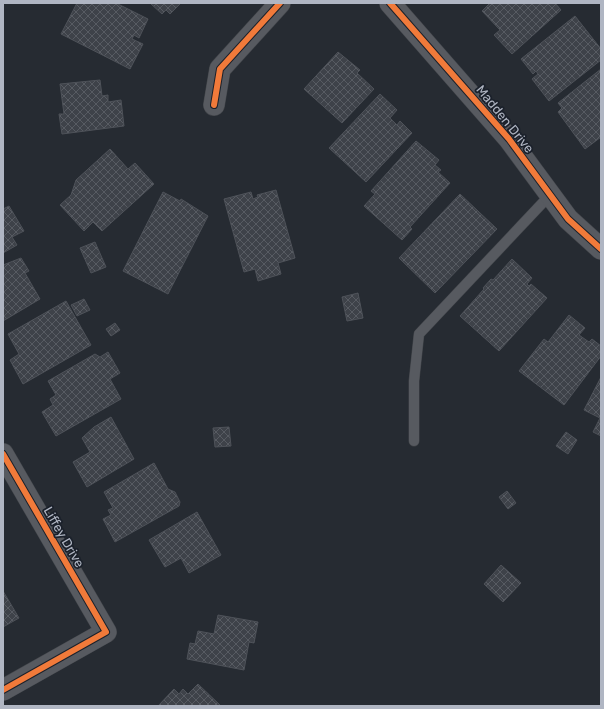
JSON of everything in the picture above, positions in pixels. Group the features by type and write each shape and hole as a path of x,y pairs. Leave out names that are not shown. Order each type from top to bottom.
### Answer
{"street":[{"path":"214,106 220,70 280,3"},
{"name":"Madden Drive","path":"390,3 509,139 568,218 601,249"},
{"name":"Liffey Drive","path":"3,454 106,632 3,690"}],"lane":[{"path":"414,441 414,381 419,334 550,195"}],"building":[{"path":"77,3 116,3 148,19 139,38 134,35 132,39 143,44 130,69 61,34"},
{"path":"150,3 181,3 170,14 166,10 162,14"},
{"path":"490,3 555,3 561,10 512,54 494,35 500,30 482,11"},
{"path":"575,16 601,49 601,60 549,101 532,79 538,74 536,71 533,74 521,59"},
{"path":"338,52 360,70 357,73 374,89 342,123 304,89"},
{"path":"601,69 601,137 585,149 558,112 562,108 558,103"},
{"path":"100,80 102,96 108,95 108,102 121,100 124,126 62,134 59,114 64,114 60,84"},
{"path":"380,94 397,110 390,118 397,125 400,121 412,133 366,182 329,148"},
{"path":"416,141 439,160 435,165 441,170 438,172 450,183 410,227 412,229 402,240 364,206 375,194 371,191"},
{"path":"110,149 128,169 135,163 154,184 102,231 93,222 84,231 60,205 71,195 76,180"},
{"path":"276,190 295,258 278,263 281,274 258,281 255,269 244,272 224,199 251,192 253,199 258,197 257,195"},
{"path":"163,192 180,201 181,199 208,216 168,294 123,271"},
{"path":"460,194 497,229 435,293 399,258"},
{"path":"9,206 24,231 12,237 17,245 3,253 3,209"},
{"path":"95,242 106,267 91,273 80,248"},
{"path":"21,258 29,271 25,273 40,299 3,321 3,265"},
{"path":"512,259 532,278 527,284 529,286 531,284 547,298 499,351 460,316 491,279 493,280"},
{"path":"358,293 363,318 347,321 342,297"},
{"path":"84,299 90,310 77,316 71,305"},
{"path":"66,301 91,345 23,384 10,360 19,354 8,334"},
{"path":"569,315 585,328 579,335 589,342 592,339 601,346 601,356 564,405 519,371 544,339 548,342"},
{"path":"115,323 120,330 111,336 106,329"},
{"path":"108,352 120,373 110,379 121,399 56,436 42,412 53,405 50,399 56,395 48,381 95,354 100,357"},
{"path":"601,377 601,436 593,432 600,418 584,410"},
{"path":"111,417 134,459 87,487 73,462 90,452 82,438 94,427"},
{"path":"229,427 231,446 215,447 213,428"},
{"path":"566,432 577,440 568,454 556,446"},
{"path":"154,463 168,489 175,492 180,502 179,506 115,542 103,519 111,515 108,510 113,508 104,492"},
{"path":"507,491 516,503 508,509 499,497"},
{"path":"197,512 221,555 189,573 181,558 165,567 149,540"},
{"path":"501,565 521,583 503,602 484,584"},
{"path":"3,591 19,618 3,627"},
{"path":"218,615 258,622 254,643 249,642 244,670 187,659 190,643 195,644 198,631 214,634"},
{"path":"198,684 221,706 158,706 174,689 179,694 183,689 188,694"}],"cycle path":[{"path":"214,105 220,69 280,3"},
{"path":"390,3 509,139 568,219 601,249"},
{"path":"3,454 106,632 3,690"}]}
